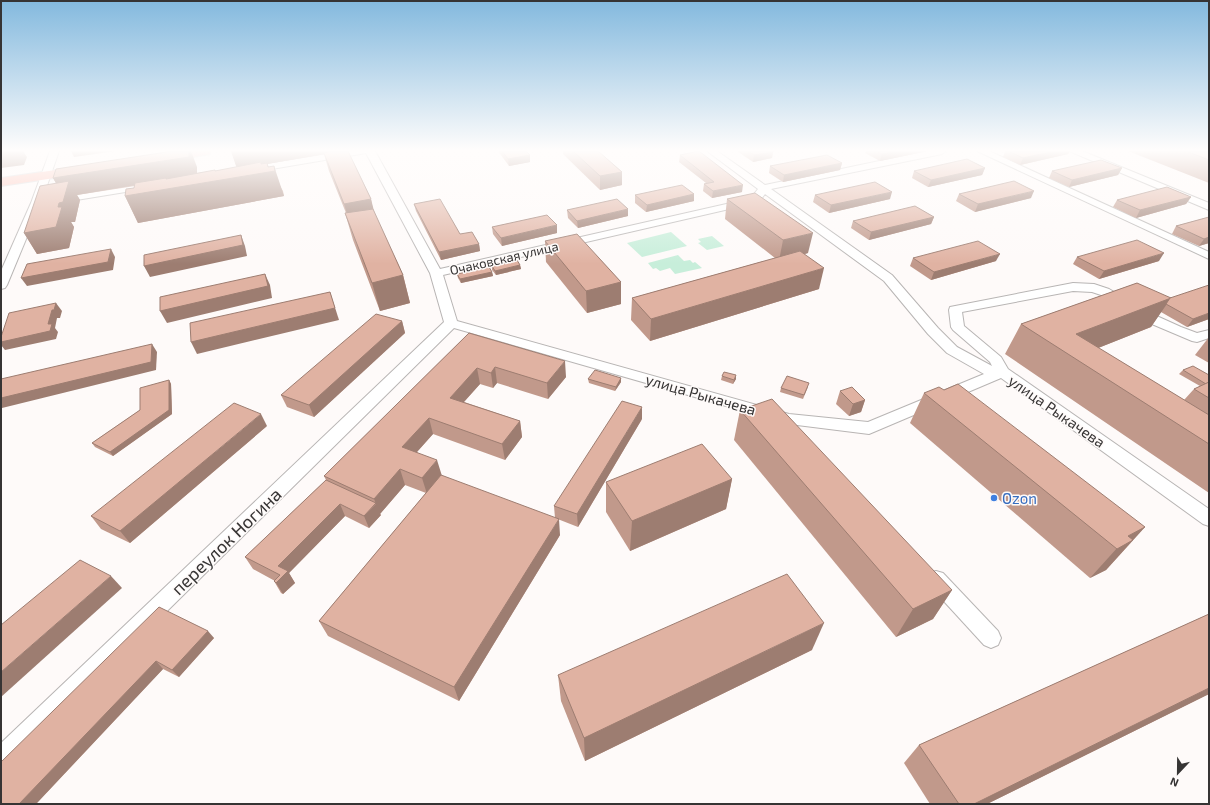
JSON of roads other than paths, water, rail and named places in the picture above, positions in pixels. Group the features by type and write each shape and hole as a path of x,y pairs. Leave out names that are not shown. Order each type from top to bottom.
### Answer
{"street":[{"path":"1,285 44,202 45,189"},
{"path":"44,202 131,189"},
{"path":"390,189 436,273 451,323"},
{"name":"Очаковская улица","path":"436,273 747,202 758,196 764,189"},
{"path":"765,189 888,278 933,331 952,350 995,374 1002,372 996,360 958,327 955,310 1073,287 1094,288 1105,292 1146,316 1176,330 1197,338 1209,334"},
{"path":"1063,189 1209,256"},
{"path":"1164,189 1209,207"},
{"name":"улица Рыкачева","path":"451,323 789,419 870,428 1002,372 1209,519"},
{"name":"переулок Ногина","path":"1,759 451,323"},
{"path":"789,419 805,437"},
{"path":"928,569 992,638"}],"place":[{"name":"Ozon","path":"994,498"}]}
